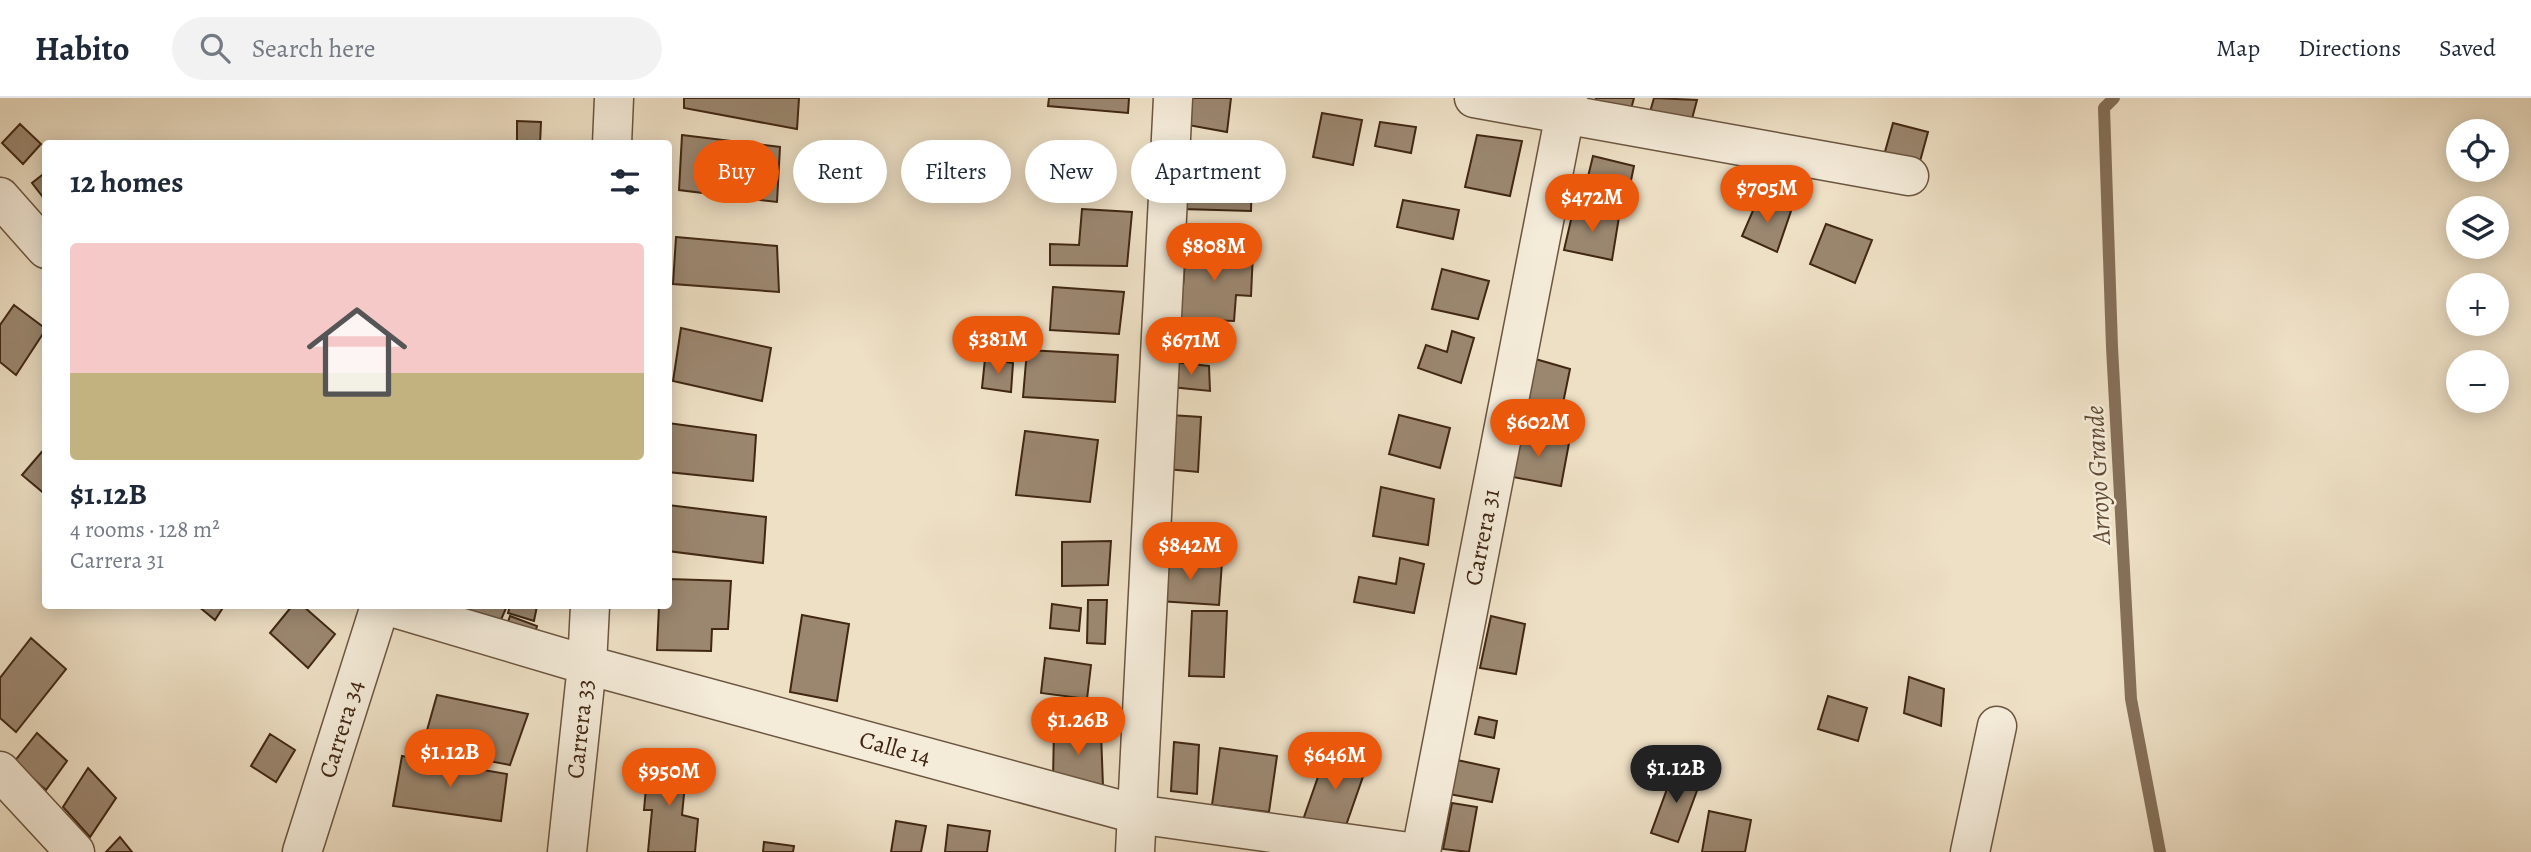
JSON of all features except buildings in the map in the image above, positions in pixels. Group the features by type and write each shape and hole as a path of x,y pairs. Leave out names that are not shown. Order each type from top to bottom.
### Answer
{"street":[{"path":"612,140 614,98"},
{"path":"1135,852 1173,98"},
{"path":"1474,98 1566,105 1909,176"},
{"name":"Carrera 31","path":"1421,852 1566,105"},
{"path":"0,197 42,244"},
{"name":"Carrera 34","path":"302,852 379,609"},
{"name":"Calle 14","path":"398,609 587,665 1136,814 1409,852"},
{"name":"Carrera 33","path":"567,852 587,665 590,609"},
{"path":"1970,852 1997,726"},
{"path":"0,771 75,852"}],"waterway":[{"name":"Arroyo Grande","path":"2114,98 2104,108 2112,347 2131,699 2160,852"}]}
